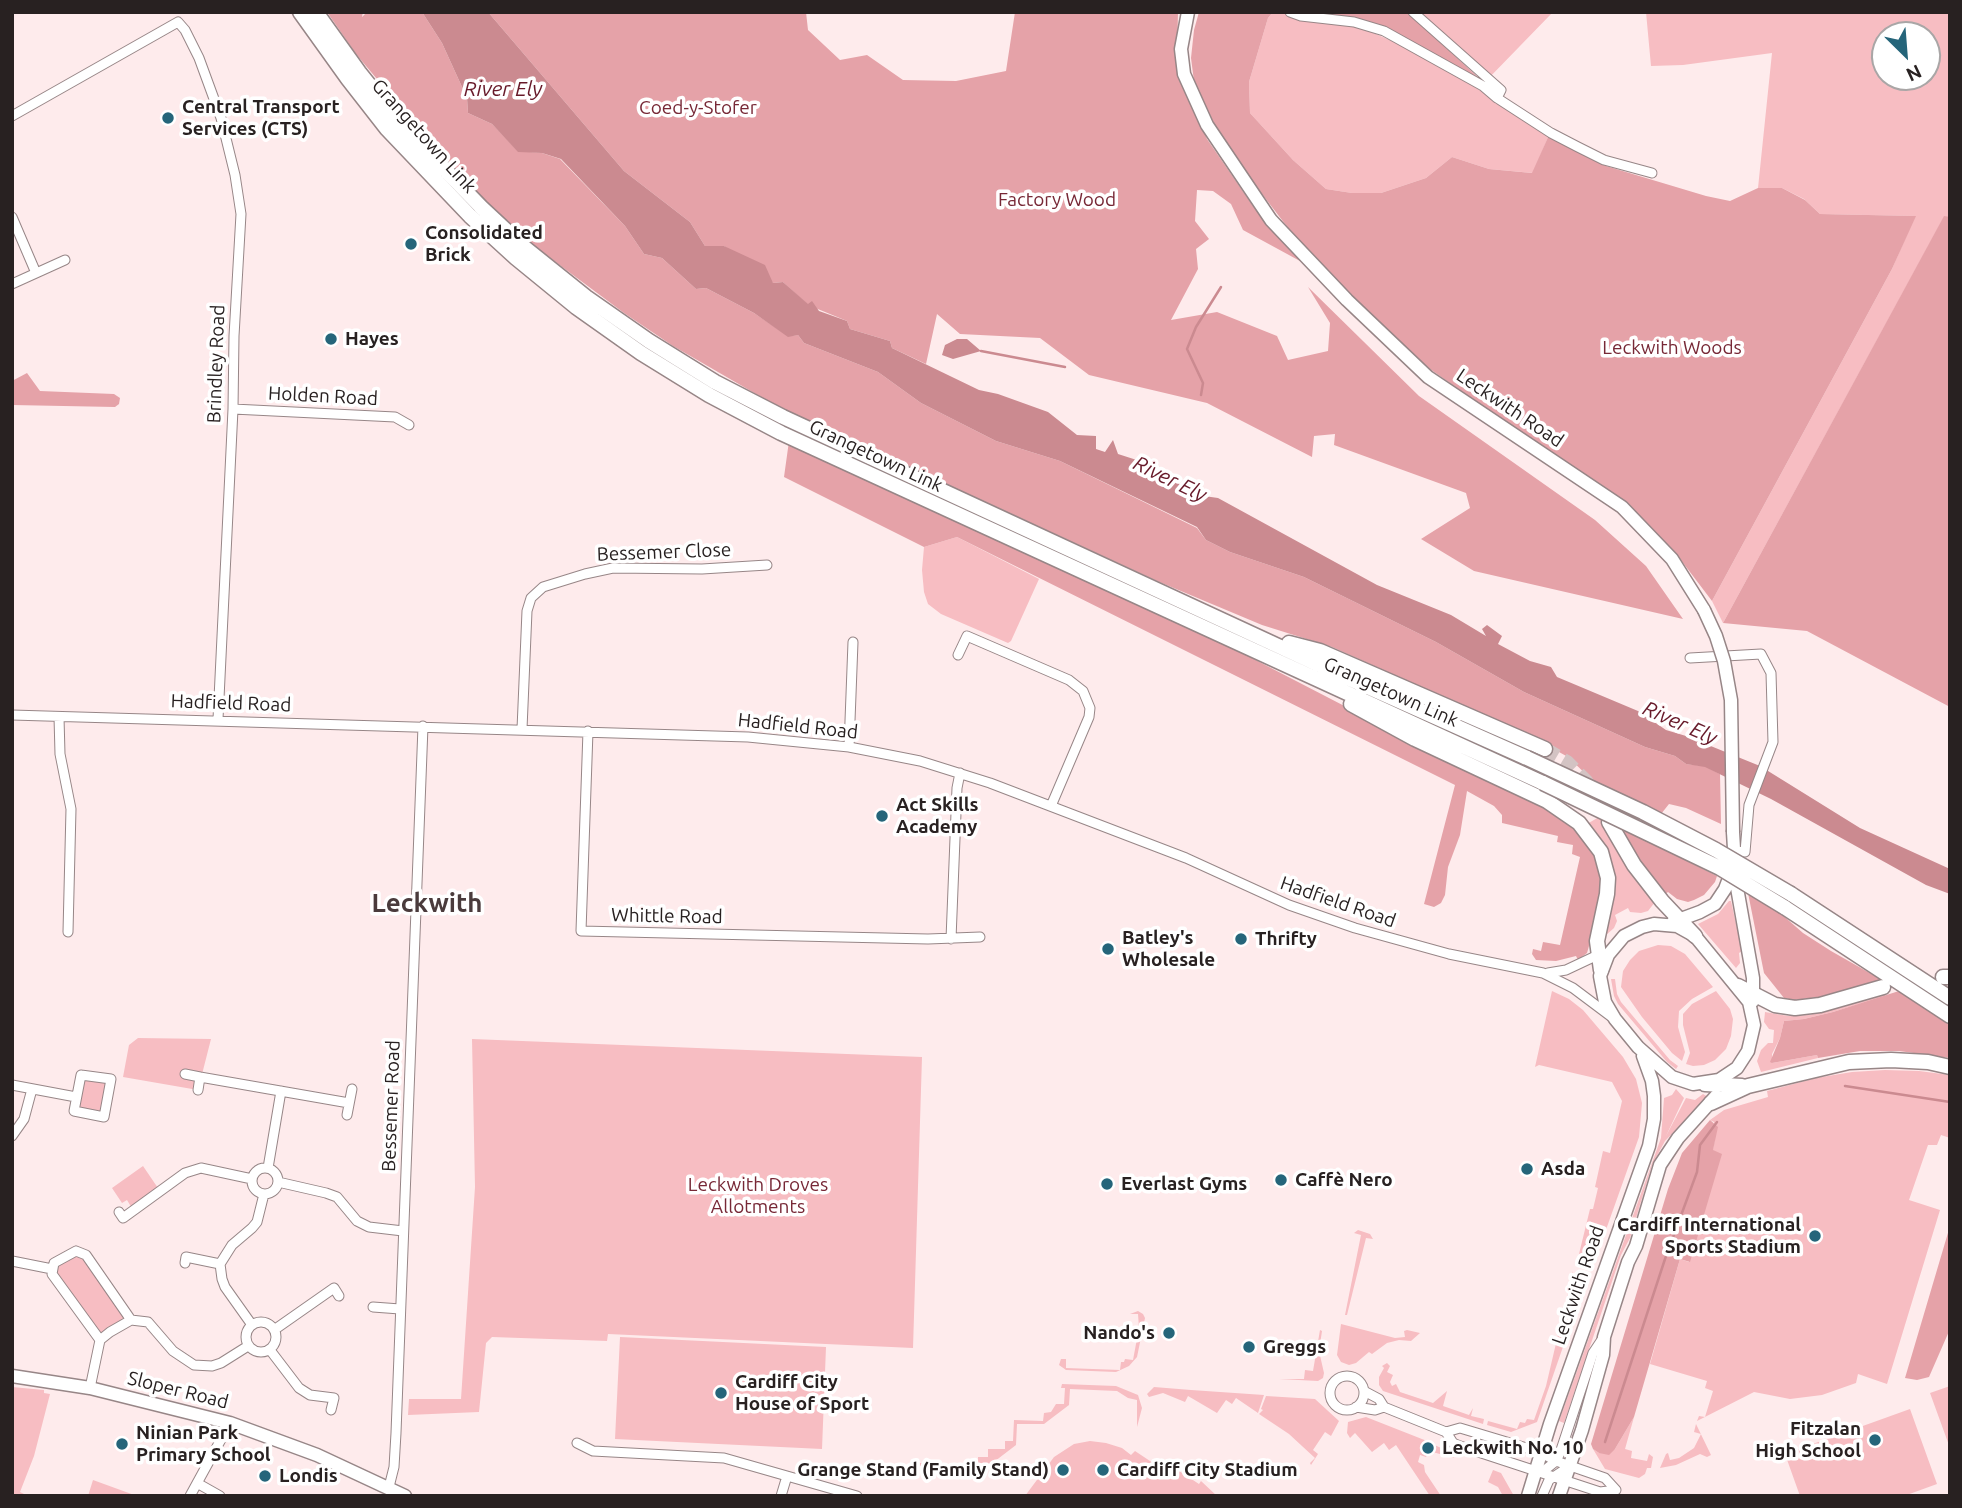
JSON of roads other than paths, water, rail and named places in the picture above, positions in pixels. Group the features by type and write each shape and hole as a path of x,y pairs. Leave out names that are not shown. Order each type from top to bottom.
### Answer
{"main road":[{"name":"Grangetown Link","path":"300,12 387,129 444,190 516,258 576,307 640,353 709,395 781,433 1543,783 1788,900"},
{"name":"Grangetown Link","path":"316,12 399,122 481,207 525,248 586,297 715,382 783,417 1643,812 1788,900"},
{"name":"Leckwith Road","path":"1188,12 1181,49 1184,74 1207,125 1271,220 1347,300 1428,377 1622,507 1672,559 1704,610 1724,661 1731,701 1737,893 1753,978 1754,1015"},
{"path":"1257,635 1320,651 1545,749"},
{"path":"1306,675 1336,696 1415,739 1534,795 1559,808 1579,823 1601,852 1608,878 1597,942 1605,1002 1615,1019 1638,1047 1676,1080 1693,1084 1748,1086"},
{"path":"1609,822 1634,865 1738,986 1754,1015 1753,1037 1737,1068 1719,1080 1705,1084"},
{"name":"Leckwith Road","path":"1663,925 1714,904 1725,889 1735,864"},
{"path":"1788,900 1950,998"},
{"path":"1788,900 1950,1016"},
{"path":"1600,962 1624,936 1642,927 1663,925 1685,929 1695,936"},
{"path":"1738,986 1774,1005 1795,1009 1820,1005 1883,987"},
{"name":"Leckwith Road","path":"1528,1496 1540,1452 1651,1137 1654,1119 1652,1081 1638,1047"},
{"path":"1711,1102 1748,1086 1863,1060 1928,1062 1950,1067"},
{"name":"Leckwith Road","path":"1559,1496 1559,1479 1570,1466 1603,1355 1604,1337 1664,1157 1737,1068"},
{"name":"Sloper Road","path":"12,1376 90,1388 230,1423 304,1450 405,1496"}],"street":[{"path":"1290,12 1301,16 1354,22 1384,31 1483,86 1551,133 1604,160 1652,173"},
{"path":"1413,12 1502,90 1497,98"},
{"name":"Brindley Road","path":"12,116 178,22 199,58 221,118 241,214 218,719"},
{"path":"12,217 36,273"},
{"path":"12,284 65,260"},
{"name":"Holden Road","path":"233,409 395,417 409,425"},
{"name":"Bessemer Close","path":"522,729 527,611 531,598 542,587 613,568 702,569 767,565"},
{"path":"958,655 967,636 1069,680 1083,691 1090,708 1089,717 1051,806"},
{"path":"849,747 853,642"},
{"path":"1690,658 1761,654 1771,673 1773,742 1749,805 1745,852 1734,851"},
{"name":"Hadfield Road","path":"12,715 588,731 769,738 849,747 920,761 960,773 1186,858 1259,893 1331,920 1430,949 1543,973"},
{"path":"59,717 60,754 71,809 68,932"},
{"name":"Bessemer Road","path":"389,1487 394,1467 422,726"},
{"name":"Whittle Road","path":"588,731 581,932 951,939 980,937"},
{"path":"951,939 957,788 960,773"},
{"path":"1543,973 1600,962"},
{"path":"1543,973 1573,988 1615,1019"},
{"path":"185,1074 349,1103"},
{"path":"81,1075 111,1079 104,1117 74,1111 76,1097 81,1075"},
{"path":"198,1090 200,1077"},
{"path":"12,1085 76,1097"},
{"path":"12,1136 24,1119 32,1089"},
{"path":"347,1115 352,1089"},
{"path":"268,1168 281,1091"},
{"path":"119,1212 123,1218 185,1173 201,1168 252,1179"},
{"path":"268,1168 275,1173 278,1182 274,1190 264,1194 256,1191 252,1179 256,1171 268,1168"},
{"path":"278,1182 326,1192 337,1197 357,1221 369,1227 403,1231"},
{"path":"252,1325 225,1287 220,1264 232,1245 257,1222 264,1194"},
{"path":"127,1199 134,1210"},
{"path":"100,1340 55,1279 51,1269 54,1263 70,1252 81,1251 86,1255 131,1320"},
{"path":"185,1263 186,1256 220,1264"},
{"path":"12,1261 51,1269"},
{"path":"274,1329 334,1289 339,1296"},
{"path":"373,1307 400,1309"},
{"path":"90,1388 100,1340 131,1320 148,1322 173,1351 194,1364 212,1366 221,1363 248,1346"},
{"path":"262,1322 274,1329 276,1340 270,1350 257,1352 248,1346 246,1335 252,1325 262,1322"},
{"path":"1536,1472 1546,1469 1556,1461 1593,1353 1604,1337"},
{"path":"270,1350 299,1388 310,1395 334,1398 331,1410"},
{"path":"1356,1407 1363,1399 1364,1391 1359,1381 1354,1377 1340,1377 1333,1384 1330,1395 1334,1404 1345,1410 1356,1407 1376,1410 1384,1407"},
{"path":"1364,1391 1379,1399 1384,1407 1446,1432 1453,1443 1600,1492 1616,1490 1605,1478 1556,1461 1540,1452 1460,1428 1446,1432"},
{"path":"190,1496 230,1423"},
{"path":"577,1443 593,1451 724,1458 857,1496"},
{"path":"781,1496 787,1476"},
{"path":"1542,1496 1559,1479"},
{"path":"197,1483 220,1496"}],"water":[{"name":"River Ely","path":"422,12 488,12 624,171 690,222 705,246 724,246 765,265 773,283 783,282 808,304 812,301 819,311 847,321 850,329 890,341 892,348 979,390 1048,412 1077,435 1096,436 1096,449 1105,452 1113,440 1118,454 1146,463 1197,495 1218,498 1377,585 1451,615 1486,636 1482,629 1487,625 1502,636 1498,644 1530,661 1551,667 1557,677 1638,711 1666,730 1760,766 1860,828 1950,869 1950,894 1926,885 1771,799 1705,767 1686,764 1675,756 1645,747 1524,692 1436,642 1304,577 1230,552 1206,540 1197,527 1060,461 996,441 921,403 878,372 804,343 798,335 788,337 754,313 706,288 696,289 662,258 644,254 625,226 561,159 542,153 518,152 492,124 468,113 467,98 442,43"},
{"path":"957,339 967,339 981,351 953,359 942,355 945,345"}],"waterway":[{"path":"1201,395 1203,383 1187,349 1196,327 1221,287"},
{"path":"981,351 1065,367"},
{"path":"1845,1086 1950,1102"},
{"path":"1605,1442 1665,1259 1697,1172 1700,1145 1717,1122"}],"tunnel":[{"path":"1545,749 1567,762 1586,781 1608,819"}],"place":[{"name":"Central Transport Services (CTS)","path":"168,118"},
{"name":"Consolidated Brick","path":"411,244"},
{"name":"Hayes","path":"331,339"},
{"name":"Act Skills Academy","path":"882,816"},
{"name":"Thrifty","path":"1241,939"},
{"name":"Batley's Wholesale","path":"1108,949"},
{"name":"Asda","path":"1527,1169"},
{"name":"Caffè Nero","path":"1281,1180"},
{"name":"Everlast Gyms","path":"1107,1184"},
{"name":"Cardiff International Sports Stadium","path":"1815,1236"},
{"name":"Nando's","path":"1169,1333"},
{"name":"Greggs","path":"1249,1347"},
{"name":"Cardiff City House of Sport","path":"721,1393"},
{"name":"Fitzalan High School","path":"1875,1440"},
{"name":"Ninian Park Primary School","path":"122,1444"},
{"name":"Leckwith No. 10","path":"1428,1448"},
{"name":"Grange Stand (Family Stand)","path":"1063,1470"},
{"name":"Cardiff City Stadium","path":"1103,1470"},
{"name":"Londis","path":"265,1476"}],"district":[{"name":"Leckwith","path":"427,903"}],"park label":[{"name":"Coed-y-Stofer","path":"698,108"},
{"name":"Factory Wood","path":"1057,200"},
{"name":"Leckwith Woods","path":"1672,348"},
{"name":"Leckwith Droves Allotments","path":"758,1196"}]}
